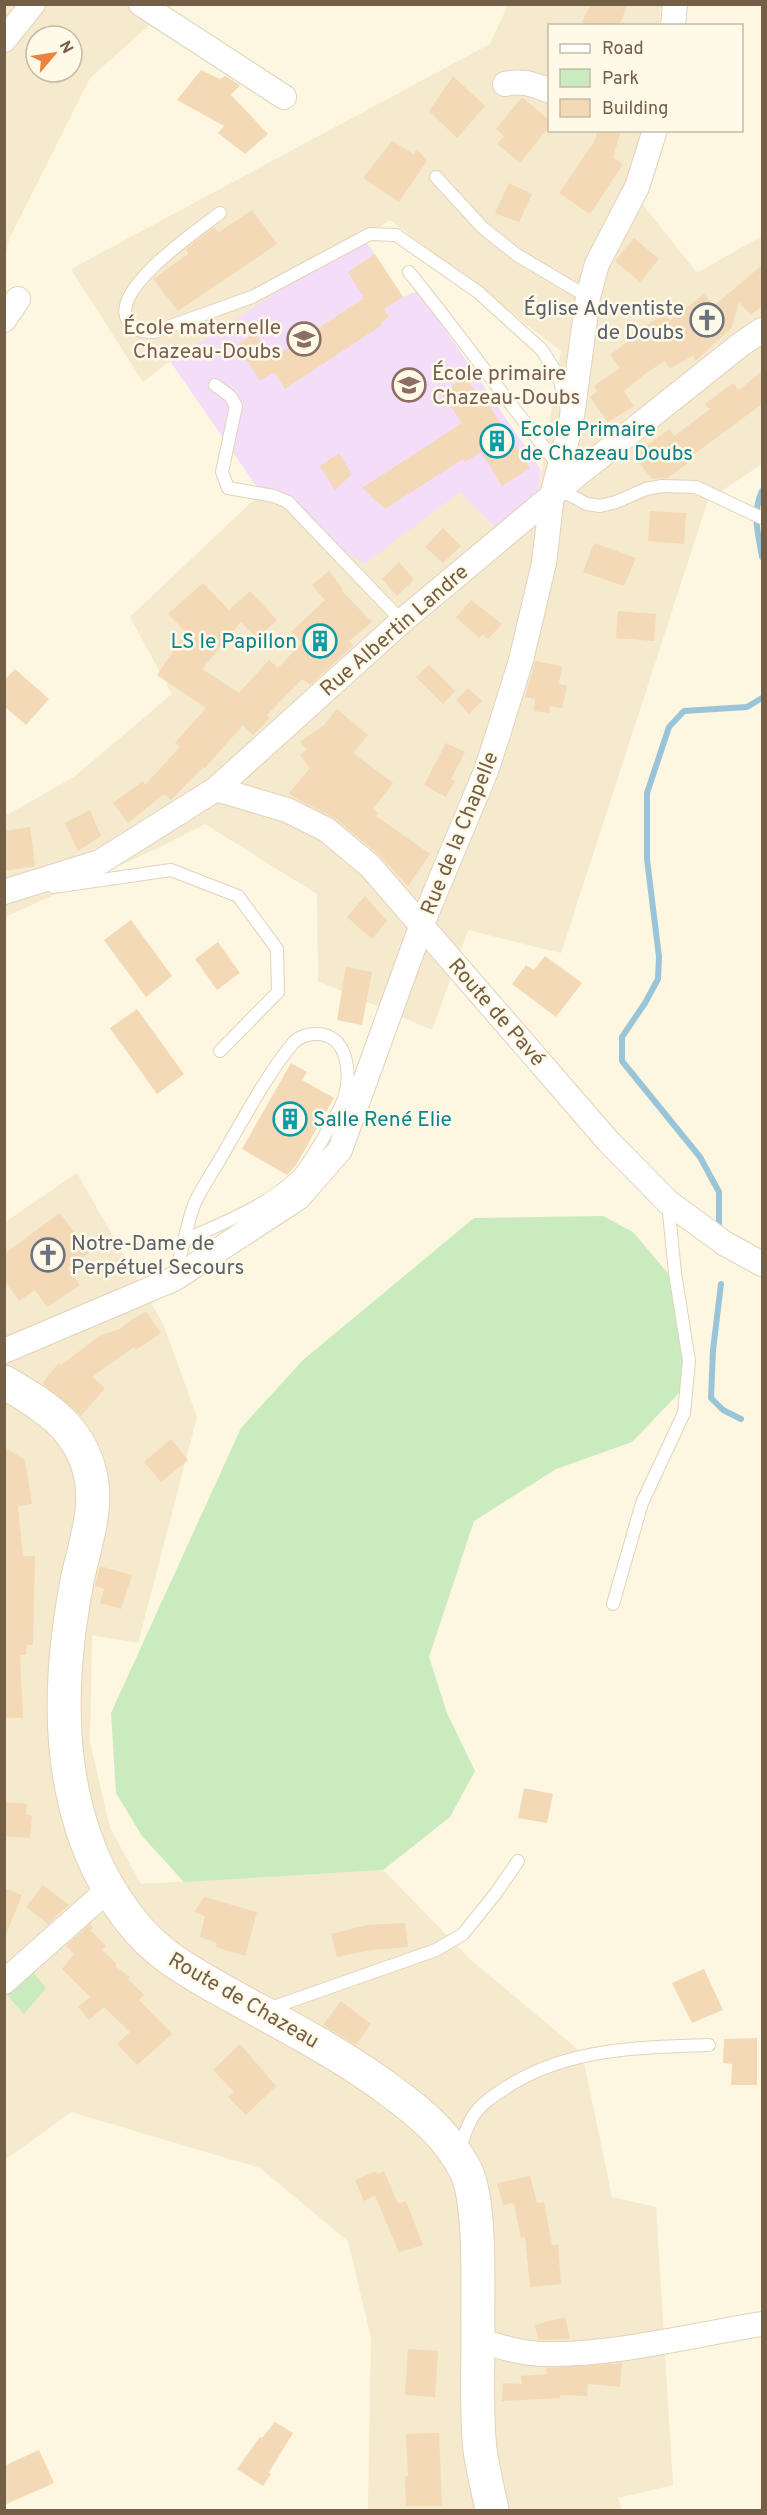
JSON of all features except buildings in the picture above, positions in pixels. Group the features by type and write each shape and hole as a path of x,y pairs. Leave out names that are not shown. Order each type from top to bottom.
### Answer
{"main road":[{"name":"Route de Chazeau","path":"4,1382 48,1408 63,1423 83,1454 90,1473 92,1510 76,1584 66,1656 64,1740 70,1783 85,1837 123,1911 163,1953 188,1971 337,2054 377,2080 430,2122 467,2174 473,2198 476,2242 480,2449 492,2511"}],"street":[{"path":"4,40 33,4"},
{"path":"141,4 285,97"},
{"path":"673,24 675,4"},
{"path":"504,84 518,81 533,83 548,90"},
{"name":"Rue de la Chapelle","path":"4,1351 174,1279 298,1198 340,1150 422,924 486,771 521,660 544,563 557,484 571,424 588,297 597,264 637,187 655,132"},
{"path":"4,320 18,299"},
{"name":"Rue Albertin Landre","path":"4,893 100,862 216,789 557,484 762,330"},
{"name":"Route de Pavé","path":"216,789 287,810 327,830 370,866 608,1141 668,1202 724,1242 762,1264"},
{"path":"4,1982 110,1888"},
{"path":"478,2340 538,2354 568,2353 614,2349 762,2324"}],"lane":[{"path":"436,177 483,228 517,255 588,297"},
{"path":"220,213 159,261 139,283 126,302 124,313 130,325 140,332 154,332 252,297 370,234 396,235 478,292 542,350 559,377 571,424"},
{"path":"409,272 459,334 509,405 557,484 587,504 600,506 646,489 662,486 696,487 762,518"},
{"path":"215,385 230,396 236,406 222,472 228,488 274,496 288,502 402,621"},
{"path":"4,893 171,870 238,896 278,949 278,992 220,1052"},
{"path":"174,1279 195,1204 268,1080 296,1040 306,1035 317,1034 332,1037 342,1048 346,1060 345,1092 343,1100 298,1178 235,1218 185,1240"},
{"path":"613,1605 642,1503 684,1413 689,1361 675,1273 668,1202"},
{"path":"261,2012 436,1950 463,1934 518,1861"},
{"path":"456,2156 472,2117 491,2097 531,2072 572,2057 709,2045"}],"shaded area":[{"path":"5,5 172,5 90,78 9,239 5,259"},
{"path":"508,5 661,5 659,24 548,24 548,132 648,132 640,201 697,273 762,236 762,464 708,500 561,953 468,930 432,1030 318,981 317,894 205,824 154,850 7,916 5,926 5,816 74,777 172,694 130,617 261,493 364,563 461,491 493,527 538,493 561,351 390,220 170,361 143,382 71,269 490,44"},
{"name":"École primaire Chazeau-Doubs","path":"363,237 403,297 417,291 541,470 538,493 494,527 460,492 364,564 261,493 170,361"},
{"path":"77,1173 163,1324 197,1417 138,1643 92,1635 90,1742 110,1828 141,1884 383,1870 472,1961 582,2053 612,2197 656,2207 673,2485 618,2498 622,2510 368,2510 371,2338 348,2241 260,2168 71,2112 5,2160 4,1223"}],"green space":[{"path":"603,1216 633,1232 682,1290 688,1343 682,1390 632,1442 556,1469 474,1521 429,1657 447,1713 475,1771 450,1817 383,1870 184,1882 142,1836 116,1793 111,1713 241,1428 303,1360 474,1218"},
{"path":"25,1963 46,1988 24,2014 5,1993"}],"waterway":[{"path":"762,491 757,507 762,557"},
{"path":"719,1227 719,1192 700,1157 622,1061 622,1037 658,979 659,957 647,859 647,793 669,727 684,711 747,707 762,698"},
{"path":"721,1284 713,1350 711,1398 723,1410 741,1419"}],"place":[{"name":"Église Adventiste de Doubs","path":"707,320"},
{"name":"École maternelle Chazeau-Doubs","path":"304,339"},
{"name":"École primaire Chazeau-Doubs","path":"409,385"},
{"name":"Ecole Primaire de Chazeau Doubs","path":"497,441"},
{"name":"LS le Papillon","path":"320,641"},
{"name":"Salle René Elie","path":"290,1119"},
{"name":"Notre-Dame de Perpétuel Secours","path":"48,1255"}]}
